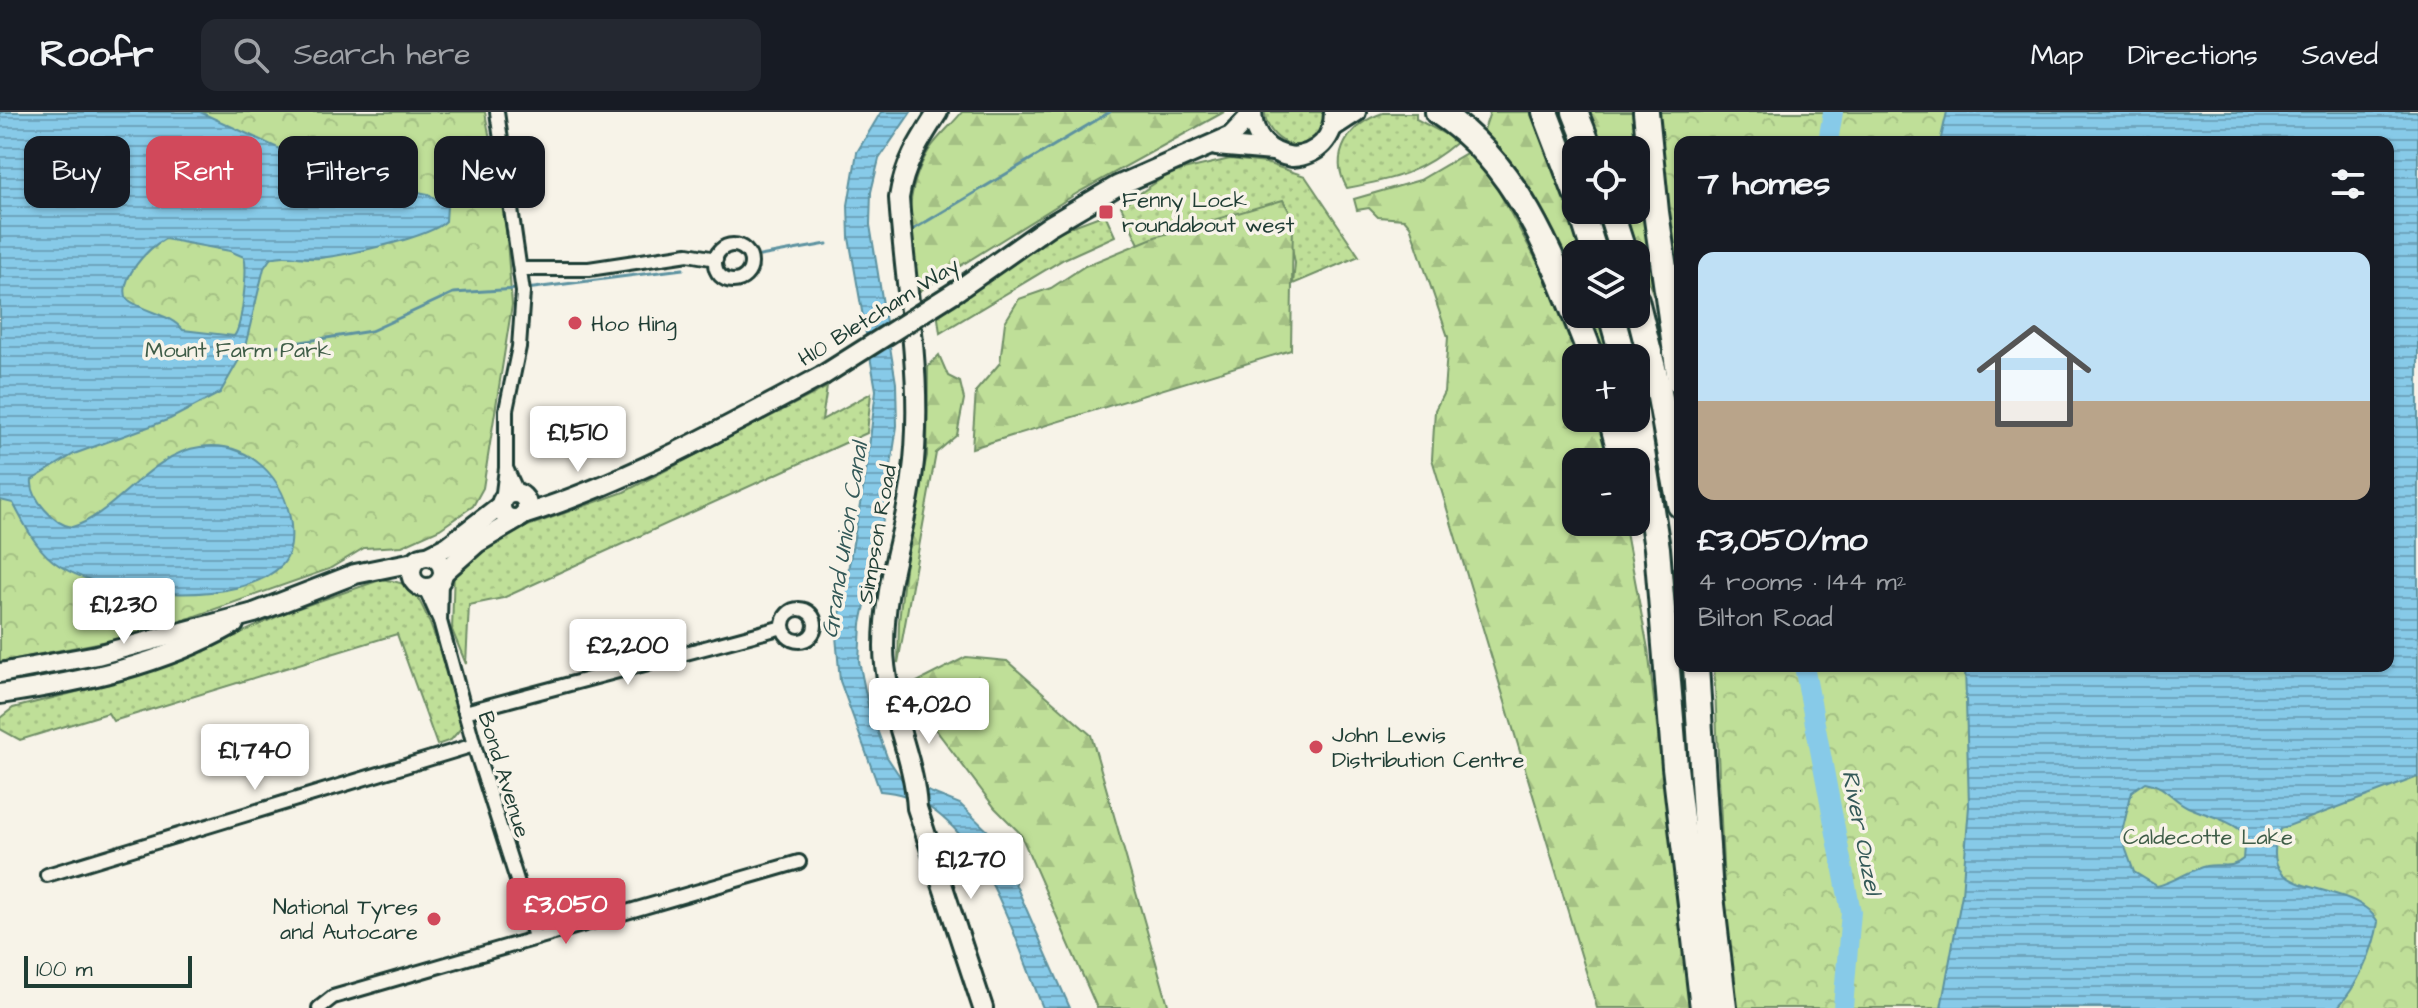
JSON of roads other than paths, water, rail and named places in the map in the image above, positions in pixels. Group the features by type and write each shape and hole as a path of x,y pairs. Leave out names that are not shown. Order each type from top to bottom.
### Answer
{"highway":[{"path":"1545,112 1562,156"},
{"path":"1575,112 1584,136"},
{"path":"1646,112 1674,339"},
{"path":"1448,118 1480,142 1495,161 1545,247 1586,344"},
{"path":"1643,328 1674,473"},
{"path":"1639,432 1657,548 1675,767 1703,1008"},
{"path":"1639,536 1653,617 1668,658"},
{"path":"1696,672 1709,879 1724,1008"},
{"path":"1701,735 1704,672"}],"street":[{"path":"497,112 522,289 519,347 506,410 506,468 514,506"},
{"name":"Simpson Road","path":"938,112 913,151 902,176 899,198 916,394 912,479 888,587 884,651 915,775 917,808 983,1008"},
{"path":"1334,120 1356,112"},
{"path":"1252,113 1257,136 1273,151"},
{"name":"H10 Bletcham Way","path":"514,506 561,503 710,436 822,376 958,290 1049,226 1117,186 1231,136 1252,113"},
{"name":"H10 Bletcham Way","path":"1213,146 1273,151 1292,157 1312,152 1327,140 1334,120"},
{"path":"521,269 589,269 688,254 716,259"},
{"path":"0,673 97,655 254,613 355,574 382,571 421,559 514,506"},
{"path":"431,581 477,543 514,506"},
{"path":"421,559 411,575 431,581"},
{"path":"421,559 437,559 431,581"},
{"path":"382,571 431,581"},
{"name":"Bond Avenue","path":"431,581 474,745 535,937"},
{"path":"0,694 98,677 165,656 206,640 254,613"},
{"path":"465,712 783,627"},
{"path":"47,875 474,745"},
{"path":"319,1008 333,997 799,862"}],"water":[{"path":"0,112 200,112 252,136 146,136 146,208 262,208 262,141 278,148 278,208 418,208 418,192 434,198 434,208 447,208 446,221 423,234 406,239 320,258 282,256 270,259 264,268 244,351 220,393 170,419 74,454 32,480 35,495 45,510 72,527 102,511 165,460 182,452 218,446 249,456 273,478 282,492 291,525 288,556 282,565 262,579 236,588 173,593 140,591 81,577 45,554 13,503 0,500","holes":["165,239 230,251 244,257 242,310 234,336 183,330 171,320 127,299 127,282 136,265"]},
{"path":"881,112 911,112 879,159 871,192 870,225 896,383 897,426 883,520 861,624 859,661 868,705 887,757 903,781 960,804 995,838 1070,1008 1043,1008 1003,908 966,843 942,817 914,799 880,791 840,681 836,636 866,472 876,390 849,238 848,205 857,152"},
{"name":"Caldecotte Lake","path":"1947,112 2418,112 2418,777 2280,829 2275,853 2279,869 2291,880 2348,898 2365,907 2378,922 2364,968 2351,990 2337,1008 1941,1008 1962,894 1969,806 1965,672 2394,672 2394,136 1941,136","holes":["2145,782 2164,790 2182,804 2225,821 2245,834 2243,859 2230,865 2200,868 2157,886 2134,872 2121,836 2132,791"]}],"waterway":[{"path":"914,229 1110,112"},
{"name":"River Ouzel","path":"1829,136 1833,112"},
{"path":"760,256 827,244"},
{"path":"526,289 683,269"},
{"path":"244,351 371,331 453,293 518,289"},
{"name":"River Ouzel","path":"1805,672 1851,912 1843,1008"}],"place":[{"name":"Fenny Lock roundabout west","path":"1106,212"},
{"name":"Hoo Hing","path":"575,323"},
{"name":"John Lewis Distribution Centre","path":"1316,747"},
{"name":"National Tyres and Autocare","path":"434,919"}],"park label":[{"name":"Mount Farm Park","path":"238,349"}],"water label":[{"name":"Grand Union Canal","path":"844,540"}]}
